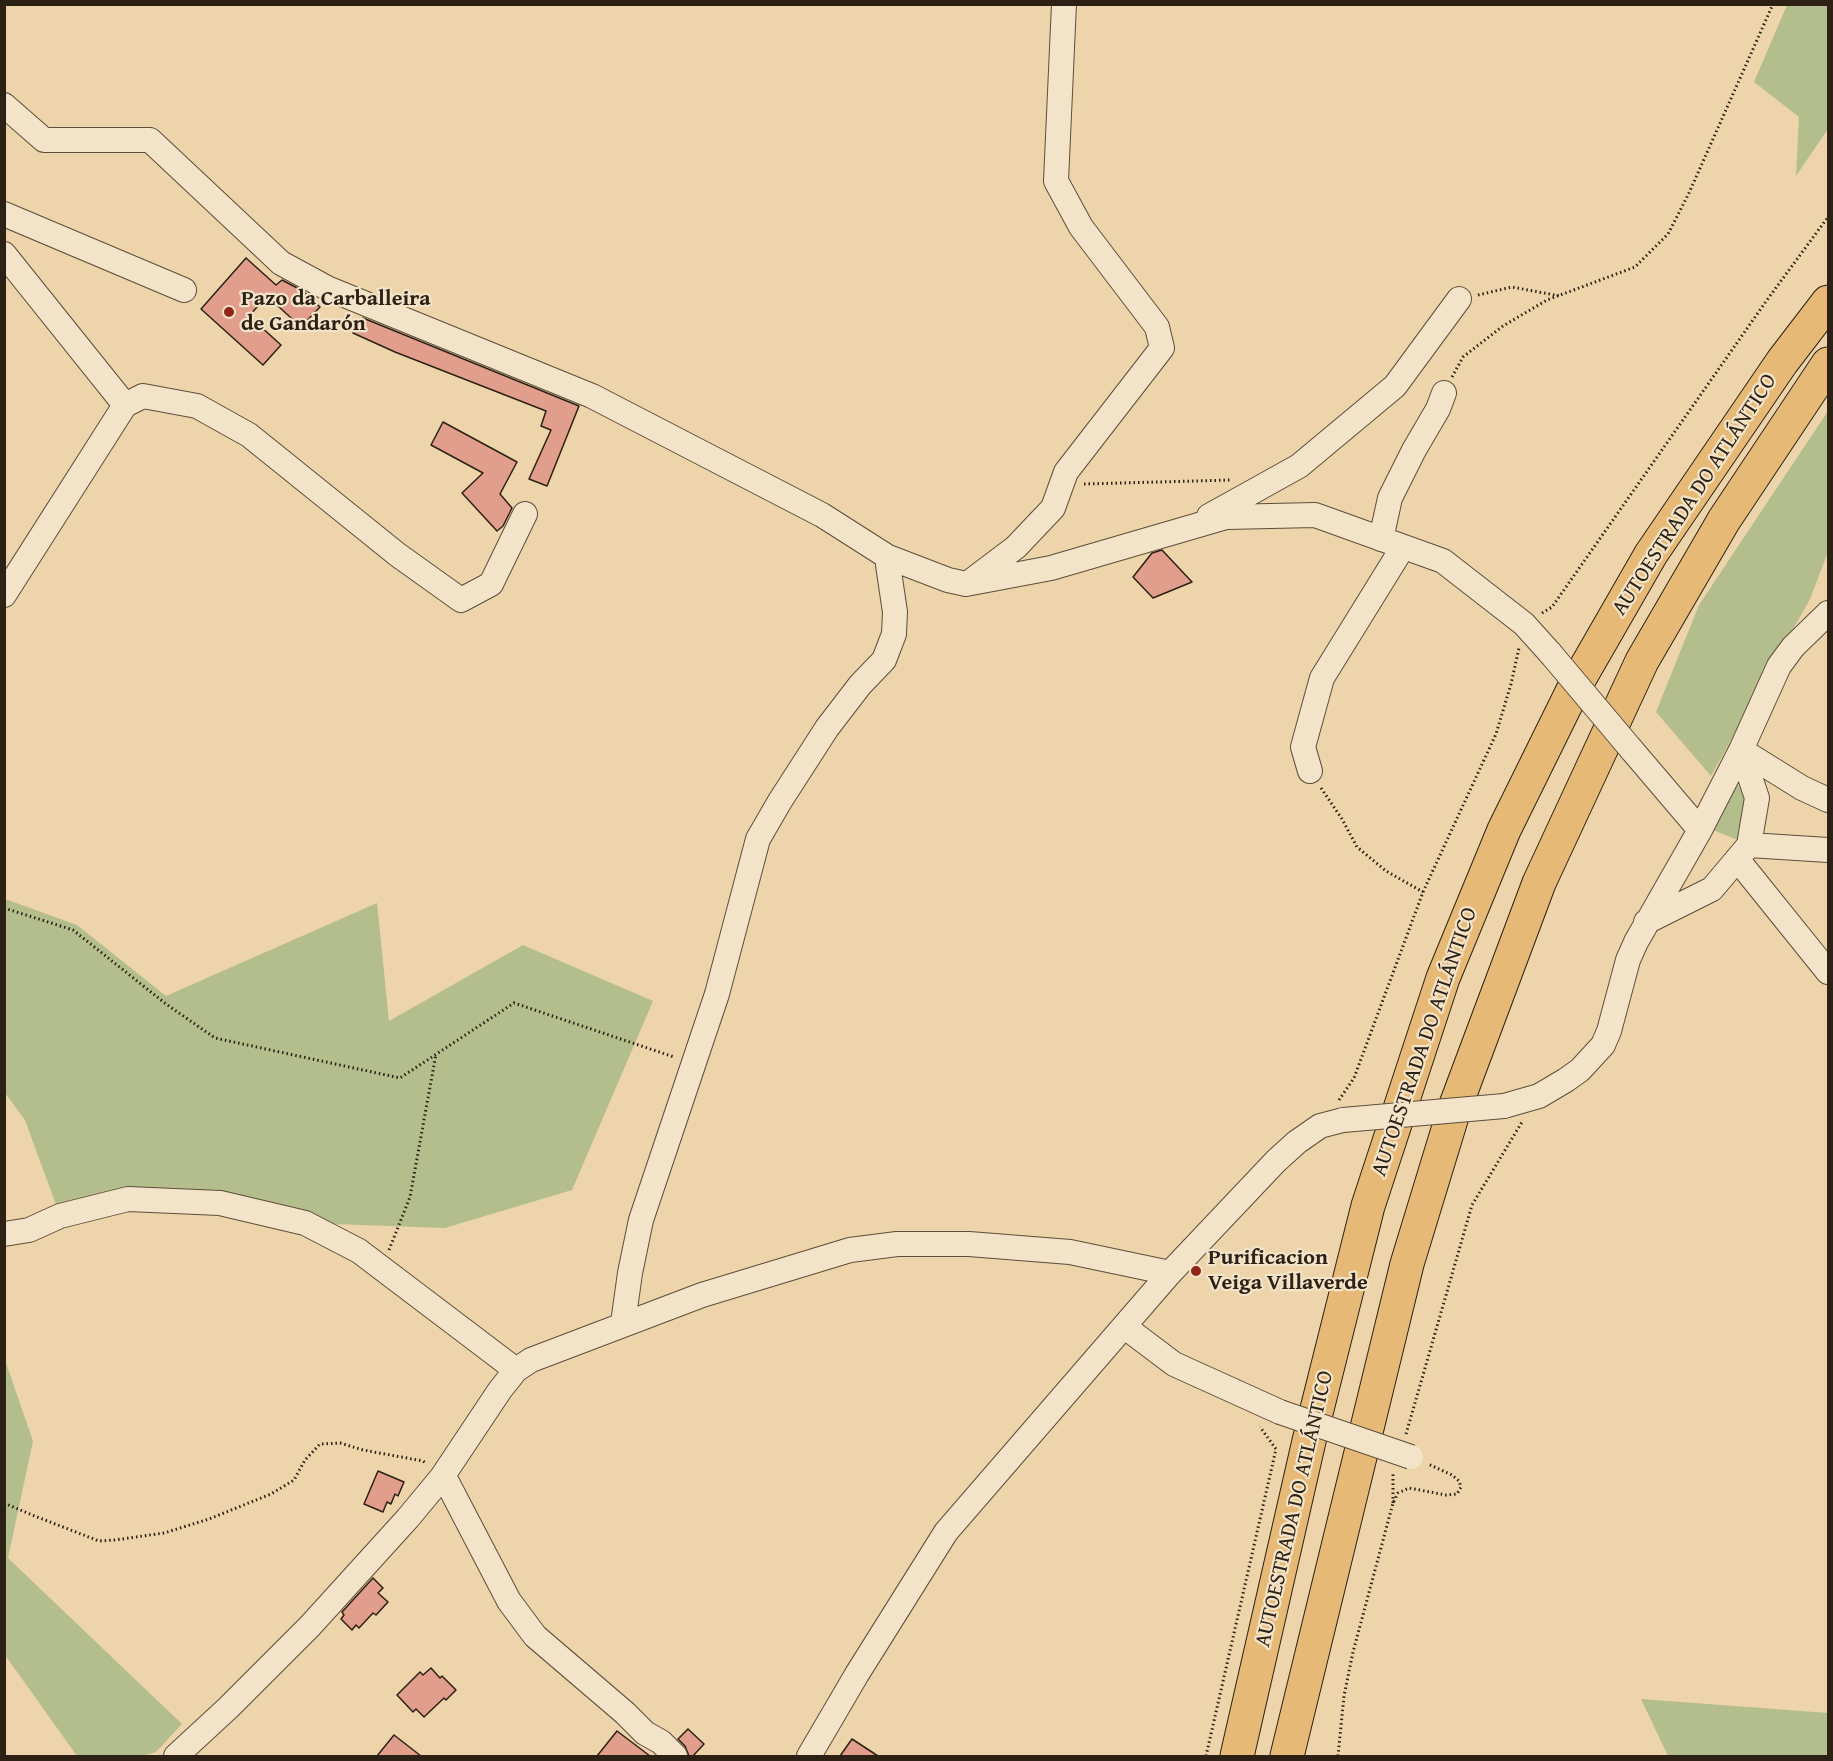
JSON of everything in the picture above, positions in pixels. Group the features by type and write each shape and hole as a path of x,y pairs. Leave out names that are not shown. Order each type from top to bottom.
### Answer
{"highway":[{"name":"AUTOESTRADA DO ATLÁNTICO","path":"1237,1756 1309,1441 1368,1206 1443,978 1504,830 1586,668 1651,554 1782,362 1828,302"},
{"name":"AUTOESTRADA DO ATLÁNTICO","path":"1287,1756 1407,1264 1454,1110 1539,883 1642,661 1724,520 1828,364"}],"street":[{"path":"966,584 1016,547 1053,508 1066,472 1162,348 1157,327 1081,227 1056,180 1064,4"},
{"path":"4,105 44,140 150,140 281,263 327,288 592,396 822,515 888,557 948,580 966,584 1051,568 1226,517 1315,515 1443,561 1524,624 1700,830"},
{"path":"4,214 184,290"},
{"path":"4,254 125,405"},
{"path":"1183,530 1299,466 1395,386 1459,299"},
{"path":"1310,771 1303,747 1322,678 1392,543 1390,498 1438,409 1444,393"},
{"path":"4,595 125,405 143,396 197,406 249,435 398,555 461,600 491,584 525,514"},
{"path":"623,1323 641,1220 717,994 758,839 827,728 860,685 884,660 894,634 895,612 888,557"},
{"path":"809,1756 857,1674 946,1532 1170,1273 1276,1161 1297,1142 1331,1123 1504,1106 1539,1095 1580,1070 1603,1045 1609,1031 1628,960 1646,922 1700,830 1741,750 1779,666 1793,646 1828,613"},
{"path":"1741,750 1802,788 1828,800"},
{"path":"1646,922 1712,889 1743,852 1757,798 1741,750"},
{"path":"1743,852 1828,850"},
{"path":"1743,852 1828,972"},
{"path":"4,1234 29,1230 60,1216 128,1199 220,1203 305,1223 359,1251 516,1370"},
{"path":"176,1756 310,1626 442,1477 500,1390 516,1370 531,1360 623,1323 702,1295 838,1254 897,1244 969,1244 1070,1252 1170,1273"},
{"path":"1125,1327 1174,1364 1280,1412 1404,1453"},
{"path":"442,1477 448,1484 509,1601 535,1636 675,1756"}],"path":[{"path":"1444,393 1463,357 1503,326 1547,300 1635,267 1668,234 1689,193 1773,4"},
{"path":"1331,1123 1354,1078 1423,892 1496,734 1511,684 1524,624 1552,607 1767,300 1828,217"},
{"path":"1459,299 1512,287 1561,296"},
{"path":"1062,484 1223,480 1269,483"},
{"path":"1310,771 1342,819 1357,847 1386,871 1423,892"},
{"path":"4,908 73,930 166,1004 215,1038 400,1078 514,1003 693,1063"},
{"path":"381,1268 410,1197 436,1054"},
{"path":"1393,1503 1392,1474 1404,1453 1472,1205 1539,1095"},
{"path":"1206,1756 1276,1449 1263,1429 1254,1422"},
{"path":"4,1503 99,1541 107,1541 164,1533 209,1519 271,1494 294,1480 305,1460 320,1444 340,1443 363,1450 423,1461 442,1477"},
{"path":"1338,1756 1344,1696 1353,1652 1393,1503 1398,1493 1409,1488 1446,1495 1457,1494 1461,1487 1459,1481 1452,1475 1404,1453"}],"green space":[{"path":"1787,5 1828,5 1828,129 1796,176 1799,117 1754,82"},
{"path":"1828,411 1828,552 1810,599 1711,776 1656,712 1699,605"},
{"path":"1737,784 1749,798 1740,841 1713,830"},
{"path":"5,899 77,925 166,996 377,903 389,1021 523,945 653,1001 572,1190 445,1228 305,1223 220,1203 60,1216 25,1120 5,1093"},
{"path":"5,1360 33,1441 8,1558 182,1724 156,1752 143,1756 77,1756 5,1655"},
{"path":"1641,1699 1828,1713 1828,1756 1668,1756"}],"building":[{"name":"Pazo da Carballeira de Gandarón","path":"246,258 276,285 282,280 303,291 320,307 301,327 267,296 249,316 281,345 263,365 201,309"},
{"path":"363,318 579,406 547,486 529,479 551,430 541,426 546,411 395,352 353,333"},
{"path":"443,422 517,462 500,494 512,508 503,526 497,531 462,493 483,473 431,445"},
{"path":"1162,550 1192,582 1153,598 1133,577 1152,553"},
{"path":"378,1471 404,1482 398,1496 395,1494 391,1504 387,1502 383,1512 364,1504"},
{"path":"373,1578 383,1588 378,1593 388,1602 376,1615 373,1613 359,1628 356,1625 352,1630 341,1619 344,1615 342,1612"},
{"path":"431,1668 456,1690 424,1717 416,1709 413,1712 397,1695 420,1672 423,1675"},
{"path":"688,1729 704,1744 693,1756 689,1756 685,1746 678,1739"},
{"path":"617,1731 650,1756 597,1756"},
{"path":"394,1735 421,1756 377,1756"},
{"path":"852,1739 878,1756 840,1756"}],"place":[{"name":"Pazo da Carballeira de Gandarón","path":"229,312"},
{"name":"Purificacion Veiga Villaverde","path":"1196,1271"}]}
